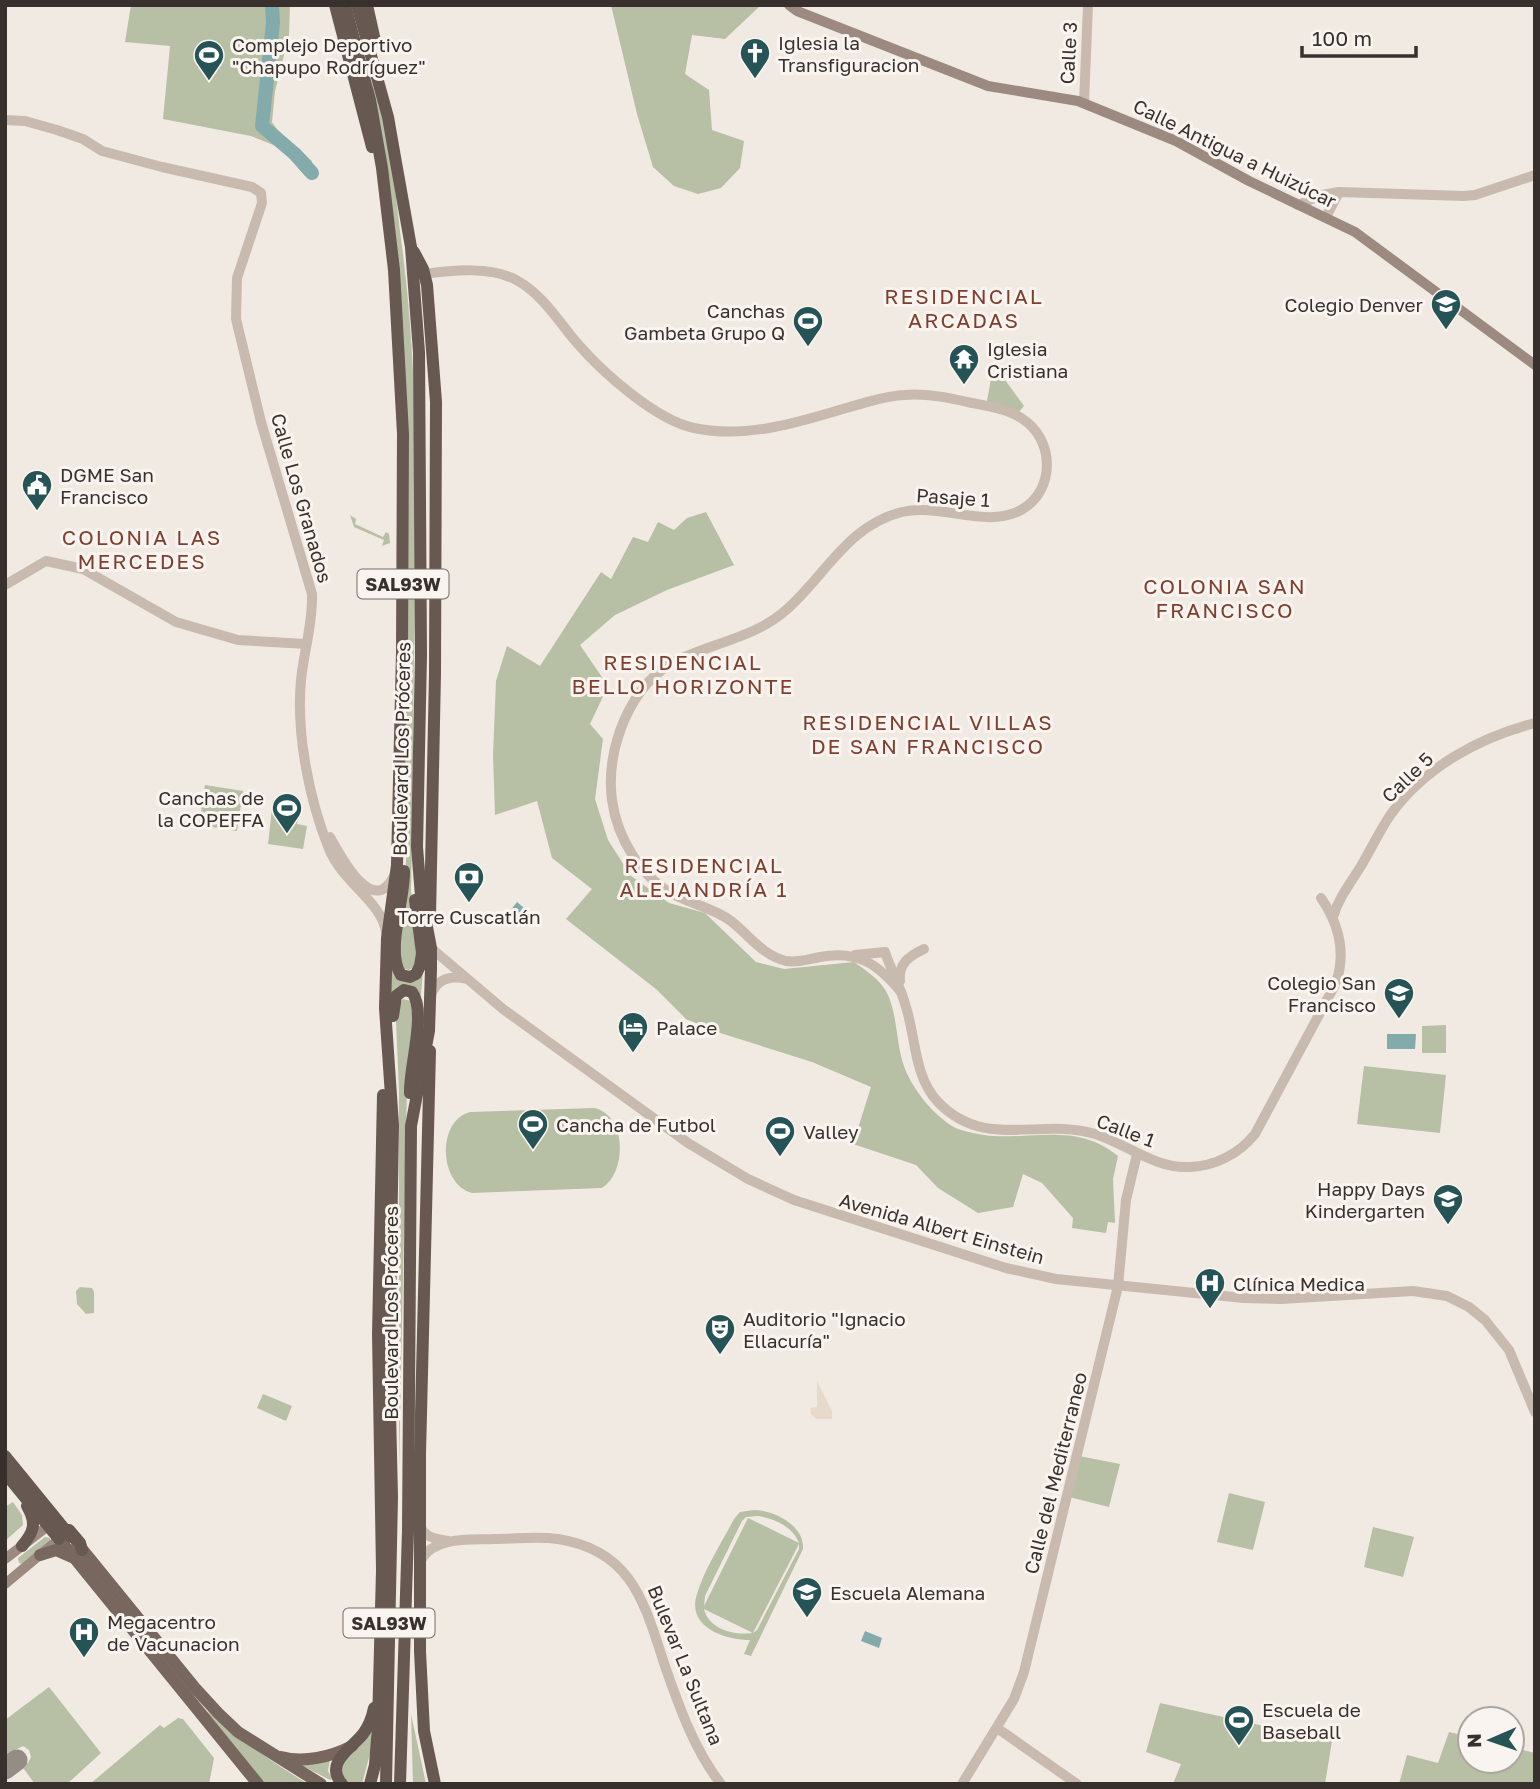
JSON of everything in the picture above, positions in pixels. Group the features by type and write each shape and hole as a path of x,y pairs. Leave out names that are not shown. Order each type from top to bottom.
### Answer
{"highway":[{"path":"335,5 352,48"},
{"path":"345,5 352,48"},
{"name":"Boulevard Los Próceres","path":"357,5 388,117 411,247 420,362 421,698 417,847 421,896 431,948 431,995 429,1031 411,1126 408,1497 400,1784"},
{"path":"367,5 385,88 388,117"},
{"name":"Boulevard Los Próceres","path":"352,48 388,218 404,462 397,865 387,938 386,1032 393,1125 389,1370 392,1497 386,1784"},
{"path":"411,247 425,274 436,402 431,948"},
{"path":"421,698 435,674"},
{"path":"399,794 404,882 394,946 395,963 401,975 406,977 416,974 421,959 414,887 417,847"},
{"path":"393,1125 396,1081 393,1010 396,996 404,990 412,992 418,1003 410,1086 411,1126"},
{"path":"429,1031 420,1454 421,1698 434,1782"},
{"path":"370,1784 376,1752 382,1570 378,1334 386,1032"},
{"path":"380,1461 382,1415 389,1370"},
{"path":"410,1372 420,1454"},
{"path":"5,1456 22,1485 52,1523 66,1536"},
{"path":"5,1473 36,1491 79,1541 78,1554"},
{"path":"22,1485 35,1523 22,1546"},
{"path":"342,1784 335,1771 336,1763 364,1733 372,1719 378,1689"}],"main road":[{"name":"Calle Antigua a Huizúcar","path":"789,5 797,11 804,9 953,74 988,86 1084,103 1176,141 1251,183 1355,232 1535,365"},
{"path":"21,1572 7,1557 52,1523"},
{"path":"5,1584 66,1536 258,1784"},
{"path":"40,1555 56,1550 78,1554 207,1702 239,1732 321,1784"},
{"path":"270,1753 283,1758 301,1759 331,1755 352,1746"}],"street":[{"name":"Calle 3","path":"1084,103 1088,5"},
{"name":"Calle Los Granados","path":"5,120 25,121 83,139 102,151 252,187 261,192 262,202 237,278 236,319 261,422 309,578 312,611 300,703 305,761 319,818 338,868 382,918 387,938"},
{"path":"1298,205 1322,195 1339,192 1475,195 1535,175"},
{"path":"1326,217 1339,192"},
{"name":"Pasaje 1","path":"425,274 483,272 517,280 543,302 579,345 616,381 662,415 691,428 729,433 796,423 877,399 914,395 942,397 1002,410 1023,419 1042,439 1047,464 1046,480 1036,497 1021,510 999,517 915,510 902,512 874,524 854,536 805,592 768,625 666,667 642,692 621,729 611,770 614,811 630,851 657,883 671,894 730,920 762,950 782,960 795,962 825,956 851,956"},
{"path":"5,585 46,561 83,569 176,622 238,640 306,644"},
{"name":"Calle 5","path":"1333,917 1339,898 1392,814 1431,775 1466,749 1504,732 1535,723"},
{"name":"Calle Los Granados","path":"319,818 349,870 363,885 375,890 385,887 394,877 397,865"},
{"path":"1333,917 1321,898 1339,898"},
{"name":"Calle 1","path":"851,956 885,952 906,1005 924,1081 939,1103 953,1114 973,1125 1007,1132 1057,1128 1092,1133 1138,1154 1176,1166 1199,1166 1229,1156 1251,1139 1266,1117 1336,983 1340,945 1333,917"},
{"name":"Avenida Albert Einstein","path":"431,948 532,1030 688,1143 770,1190 818,1209 1006,1268 1056,1279 1281,1300 1413,1291 1447,1296 1469,1307 1485,1320 1509,1350 1535,1412"},
{"path":"901,992 899,973 902,964 912,954 924,949"},
{"path":"851,956 880,969 901,992"},
{"path":"431,995 436,984 447,978 471,980"},
{"name":"Calle del Mediterraneo","path":"962,1784 1014,1699 1024,1672 1118,1286 1126,1200 1138,1154"},
{"name":"Bulevar La Sultana","path":"421,1528 431,1538 452,1542"},
{"name":"Bulevar La Sultana","path":"421,1560 432,1547 452,1542 527,1538 560,1540 600,1553 618,1567 644,1602 684,1717 722,1784"},
{"path":"997,1728 1077,1784"}],"green space":[{"name":"Complejo Deportivo \"Chapupo Rodríguez\"","path":"131,5 290,5 289,35 275,91 272,122 312,161 305,176 281,148 251,136 163,119 170,46 125,42"},
{"path":"611,5 761,5 725,39 692,35 685,74 709,90 712,130 744,141 740,168 721,188 698,194 674,186 653,167 637,114"},
{"path":"372,83 388,140 394,180 407,292 414,398 416,557 411,891 417,937 415,966 409,970 398,963 407,848 407,433"},
{"path":"992,373 1002,376 1024,406 1017,414 987,401"},
{"path":"706,512 734,565 667,590 615,615 580,645 608,686 590,724 603,739 595,799 608,840 631,876 669,903 705,913 756,962 784,969 854,962 874,977 882,985 891,1004 902,1060 909,1077 931,1108 952,1126 991,1136 1065,1135 1083,1138 1118,1156 1113,1179 1115,1223 1108,1222 1106,1233 1072,1228 1073,1218 1042,1183 1023,1174 1013,1207 978,1213 938,1188 916,1165 853,1144 871,1087 812,1062 714,1031 686,1019 656,989 566,919 592,889 552,858 537,801 495,815 493,755 496,681 507,646 540,666 601,572 611,579 633,537 648,542 658,522 674,530 687,518"},
{"path":"350,515 356,519 355,524 383,537 386,532 389,534 390,543 382,546 384,540 354,527"},
{"path":"205,785 243,791 237,831 199,825"},
{"path":"273,800 301,803 297,824 307,826 303,849 268,844"},
{"path":"391,969 396,978 423,971 421,995 417,990 391,996"},
{"path":"403,999 411,1001 414,1011 407,1087 399,1469 399,1090 396,1010"},
{"path":"1446,1025 1446,1053 1422,1053 1422,1026"},
{"path":"1364,1066 1446,1075 1440,1133 1357,1124"},
{"name":"Cancha de Futbol","path":"594,1108 613,1121 620,1145 616,1170 602,1188 472,1193 461,1188 453,1178 446,1153 447,1139 451,1127 459,1118 470,1112"},
{"path":"80,1287 92,1288 94,1313 86,1314 77,1304 76,1291"},
{"path":"263,1394 292,1406 286,1421 257,1408"},
{"path":"1079,1456 1120,1464 1109,1507 1069,1497"},
{"path":"1229,1493 1265,1502 1253,1550 1217,1542"},
{"path":"13,1502 22,1515 23,1525 5,1541 5,1507"},
{"path":"754,1510 779,1516 799,1533 803,1549 751,1656 744,1654 750,1640 719,1634 710,1629 697,1615 695,1605 709,1566 740,1512","holes":["758,1516 782,1524 792,1532 799,1543 748,1518 704,1606 705,1596 742,1521 746,1517","799,1544 799,1549 753,1633","704,1609 752,1633 730,1632 716,1626 706,1616"]},
{"path":"1373,1527 1414,1537 1403,1577 1364,1567"},
{"path":"45,1537 50,1538 50,1542 22,1564 19,1563 18,1558"},
{"path":"49,1687 101,1753 67,1784 35,1784 21,1765 28,1763 31,1757 29,1750 23,1746 15,1750 13,1758 5,1764 5,1720"},
{"path":"193,1699 248,1744 308,1784 260,1784"},
{"name":"Escuela de Baseball","path":"1160,1703 1332,1741 1325,1784 1173,1784 1181,1764 1146,1752"},
{"path":"411,1714 426,1784 413,1784"},
{"path":"178,1718 183,1719 214,1758 209,1784 90,1784 160,1725 164,1728"},
{"path":"371,1728 371,1750 362,1784 347,1784 341,1778 342,1759"},
{"path":"1449,1732 1456,1734 1456,1775 1526,1775 1526,1751 1535,1753 1535,1784 1399,1784 1407,1755 1438,1763"},
{"path":"330,1759 330,1780 300,1762"}],"shaded area":[{"path":"817,1381 832,1411 832,1419 816,1419 811,1414 810,1408 817,1407"}],"water":[{"path":"517,902 535,917 528,926 510,911"},
{"path":"1387,1034 1416,1034 1415,1049 1387,1049"},
{"path":"865,1631 882,1638 879,1648 861,1641"}],"waterway":[{"path":"272,5 273,23 262,126 295,154 312,173"}],"taxiway":[{"path":"5,1769 17,1760"}],"place":[{"name":"Iglesia la Transfiguracion","path":"755,80"},
{"name":"Complejo Deportivo \"Chapupo Rodríguez\"","path":"209,82"},
{"name":"Colegio Denver","path":"1446,331"},
{"name":"Canchas Gambeta Grupo Q","path":"808,348"},
{"name":"Iglesia Cristiana","path":"964,386"},
{"name":"DGME San Francisco","path":"37,512"},
{"name":"Canchas de la COPEFFA","path":"287,835"},
{"name":"Torre Cuscatlán","path":"469,904"},
{"name":"Colegio San Francisco","path":"1399,1020"},
{"name":"Palace","path":"633,1054"},
{"name":"Cancha de Futbol","path":"533,1151"},
{"name":"Valley","path":"780,1158"},
{"name":"Happy Days Kindergarten","path":"1448,1226"},
{"name":"Clínica Medica","path":"1210,1310"},
{"name":"Auditorio \"Ignacio Ellacuría\"","path":"720,1356"},
{"name":"Escuela Alemana","path":"807,1619"},
{"name":"Megacentro de Vacunacion","path":"84,1659"},
{"name":"Escuela de Baseball","path":"1239,1747"}],"district":[{"name":"RESIDENCIAL ARCADAS","path":"964,308"},
{"name":"COLONIA LAS MERCEDES","path":"142,549"},
{"name":"COLONIA SAN FRANCISCO","path":"1225,598"},
{"name":"RESIDENCIAL BELLO HORIZONTE","path":"683,674"},
{"name":"RESIDENCIAL VILLAS DE SAN FRANCISCO","path":"928,734"},
{"name":"RESIDENCIAL ALEJANDRÍA 1","path":"704,877"}]}
